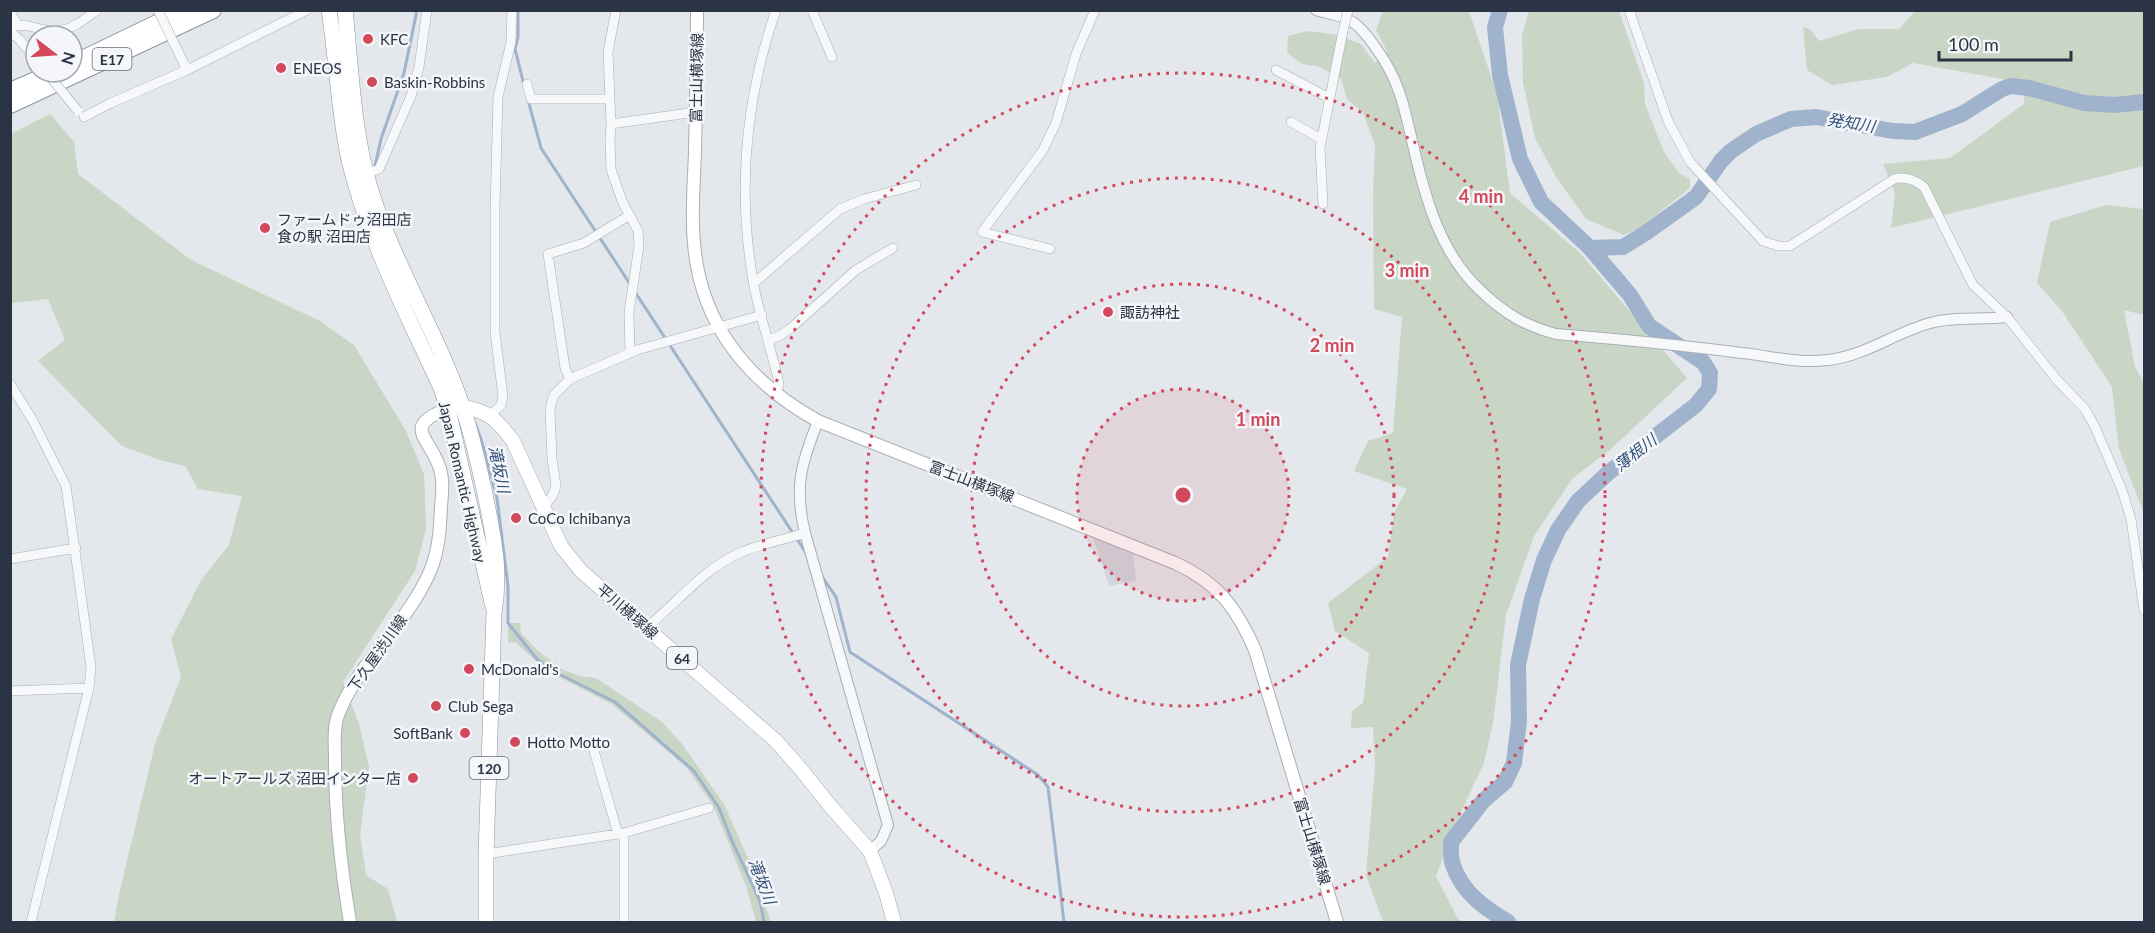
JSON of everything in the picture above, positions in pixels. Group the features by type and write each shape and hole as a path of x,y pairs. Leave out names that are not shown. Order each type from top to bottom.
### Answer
{"highway":[{"name":"E17","path":"84,58 184,10"},
{"name":"E17","path":"10,105 73,78 213,10"},
{"name":"Japan Romantic Highway","path":"329,10 343,125 349,159 363,208 386,266 441,388 455,408"},
{"name":"Japan Romantic Highway","path":"345,10 356,124 366,174 397,259 423,312 486,499 496,549 499,587 494,613 486,922"},
{"path":"10,91 26,84"}],"main road":[{"name":"富士山横塚線","path":"698,10 694,244 705,297 719,327 745,365 775,394 818,421 1174,563 1195,573 1224,597 1234,609 1255,650 1337,922"},
{"name":"平川横塚線","path":"455,408 476,409 490,416 503,428 513,441 561,546 570,559 775,740 870,851 894,922"},
{"name":"下久屋渋川線","path":"350,922 340,866 336,822 334,734 337,718 358,676 410,605 431,570 439,538 441,477 439,465 421,432 422,425 431,415 455,408"}],"street":[{"path":"13,28 60,31 75,25 97,10"},
{"path":"158,10 186,67"},
{"path":"81,114 111,103 307,10"},
{"path":"366,174 379,169 411,96 419,68 427,10"},
{"path":"490,416 501,405 503,397 495,333 495,209 498,97 511,42 512,10"},
{"path":"616,10 608,52 611,169 622,201 638,231 639,246 630,312 630,353"},
{"path":"775,394 779,385 754,283 745,200 748,127 760,61 776,10"},
{"path":"812,10 832,57"},
{"path":"1050,249 982,232 1042,150 1056,123 1076,54 1095,10"},
{"path":"1316,10 1340,16 1360,27 1388,64 1401,92 1420,174 1438,230 1458,266 1498,307 1516,320 1547,331 1570,335 1745,353 1793,361 1829,360 1848,356 1914,328 1941,320 2007,317"},
{"path":"1323,204 1321,139 1348,10"},
{"path":"1629,10 1668,121 1690,162 1759,238 1768,243 1790,246 1894,179 1902,177 1918,182 1924,187 1972,285 2007,317 2057,380 2085,409 2099,434 2122,490 2133,530 2145,610"},
{"path":"10,12 13,28 24,44"},
{"path":"1276,70 1329,98"},
{"path":"56,84 81,114 93,124"},
{"path":"527,84 531,99 610,99"},
{"path":"611,124 696,112"},
{"path":"1291,122 1321,139"},
{"path":"754,283 840,209 864,199 916,185"},
{"path":"570,379 566,368 548,254 584,243 630,215"},
{"path":"769,340 782,335 856,270 893,248"},
{"path":"544,507 554,495 556,486 552,459 550,410 554,395 570,379 630,353 762,315"},
{"path":"10,384 32,419 66,486 91,667 89,688 31,922"},
{"path":"818,421 805,458 800,481 799,502 805,533 888,825 881,841 870,851"},
{"path":"647,627 692,585 733,557 805,533"},
{"path":"10,559 76,548"},
{"path":"10,691 89,688"},
{"path":"592,744 621,833 624,922"},
{"path":"486,854 621,833 709,808"}],"shaded area":[{"path":"1093,537 1133,554 1136,581 1109,586"}],"green space":[{"path":"1383,11 1469,11 1497,94 1510,193 1579,252 1687,378 1611,449 1572,479 1534,536 1506,615 1493,723 1484,763 1461,812 1436,876 1458,919 1464,922 1383,922 1366,875 1375,766 1373,727 1351,728 1352,711 1363,703 1369,653 1335,631 1328,603 1388,557 1394,513 1407,489 1354,471 1368,441 1393,433 1402,317 1374,309 1375,145 1363,113 1347,99 1341,79 1320,67 1302,64 1287,53 1288,36 1308,31 1337,35 1361,44 1375,63 1387,51 1376,30"},
{"path":"1529,11 1619,11 1644,83 1645,104 1664,152 1679,173 1690,179 1690,188 1642,226 1624,235 1586,219 1556,177 1535,138 1523,83 1522,35"},
{"path":"1915,11 2144,11 2144,166 1891,228 1895,193 1883,164 1950,158 2024,104 2025,83 1913,63 1887,77 1832,85 1807,70 1803,27 1810,29 1819,41 1858,29 1899,29"},
{"path":"50,114 74,142 78,174 191,260 320,321 354,345 406,431 424,474 426,529 415,571 343,682 359,724 369,766 360,834 366,875 388,889 397,922 114,922 155,744 181,677 171,639 201,580 229,545 242,496 198,489 185,466 160,460 122,446 38,361 65,340 48,299 11,303 11,134"},
{"path":"2106,205 2144,209 2144,315 2124,310 2135,367 2144,383 2144,514 2119,449 2112,387 2062,311 2037,283 2050,222"},
{"path":"508,623 520,623 521,633 538,651 563,670 580,676 596,678 662,722 682,744 724,804 754,872 771,922 756,922 746,886 713,805 686,767 613,705 546,670 515,642 508,643"}],"waterway":[{"name":"滝坂川","path":"374,170 381,139 404,73 417,10"},
{"path":"518,10 518,37 515,49 524,85"},
{"name":"薄根川","path":"1500,10 1495,27 1500,75 1520,159 1541,202 1590,248 1630,295 1649,326 1703,362 1710,373 1709,389 1696,405 1608,473 1578,501 1558,530 1544,560 1532,599 1518,665 1519,721 1514,763 1505,782 1483,801 1451,842 1452,862 1462,883 1482,905 1508,922"},
{"name":"発知川","path":"1590,248 1623,247 1647,232 1696,197 1721,161 1731,151 1756,134 1791,119 1816,117 1893,131 1915,132 1962,114 2002,89 2011,86 2029,88 2084,103 2114,105 2144,102"},
{"path":"528,100 541,148 630,284"},
{"path":"635,292 806,553"},
{"name":"滝坂川","path":"475,423 497,498 508,586 508,623 537,659 557,673 615,702 694,771 719,808 760,901 764,922"},
{"path":"821,575 836,597 850,652 1038,775 1048,787 1064,922"}],"place":[{"name":"KFC","path":"368,39"},
{"name":"ENEOS","path":"281,68"},
{"name":"Baskin-Robbins","path":"372,82"},
{"name":"ファームドゥ沼田店 食の駅 沼田店","path":"265,228"},
{"name":"諏訪神社","path":"1108,312"},
{"name":"CoCo Ichibanya","path":"516,518"},
{"name":"McDonald's","path":"469,669"},
{"name":"Club Sega","path":"436,706"},
{"name":"SoftBank","path":"465,733"},
{"name":"Hotto Motto","path":"515,742"},
{"name":"オートアールズ 沼田インター店","path":"413,778"}]}
